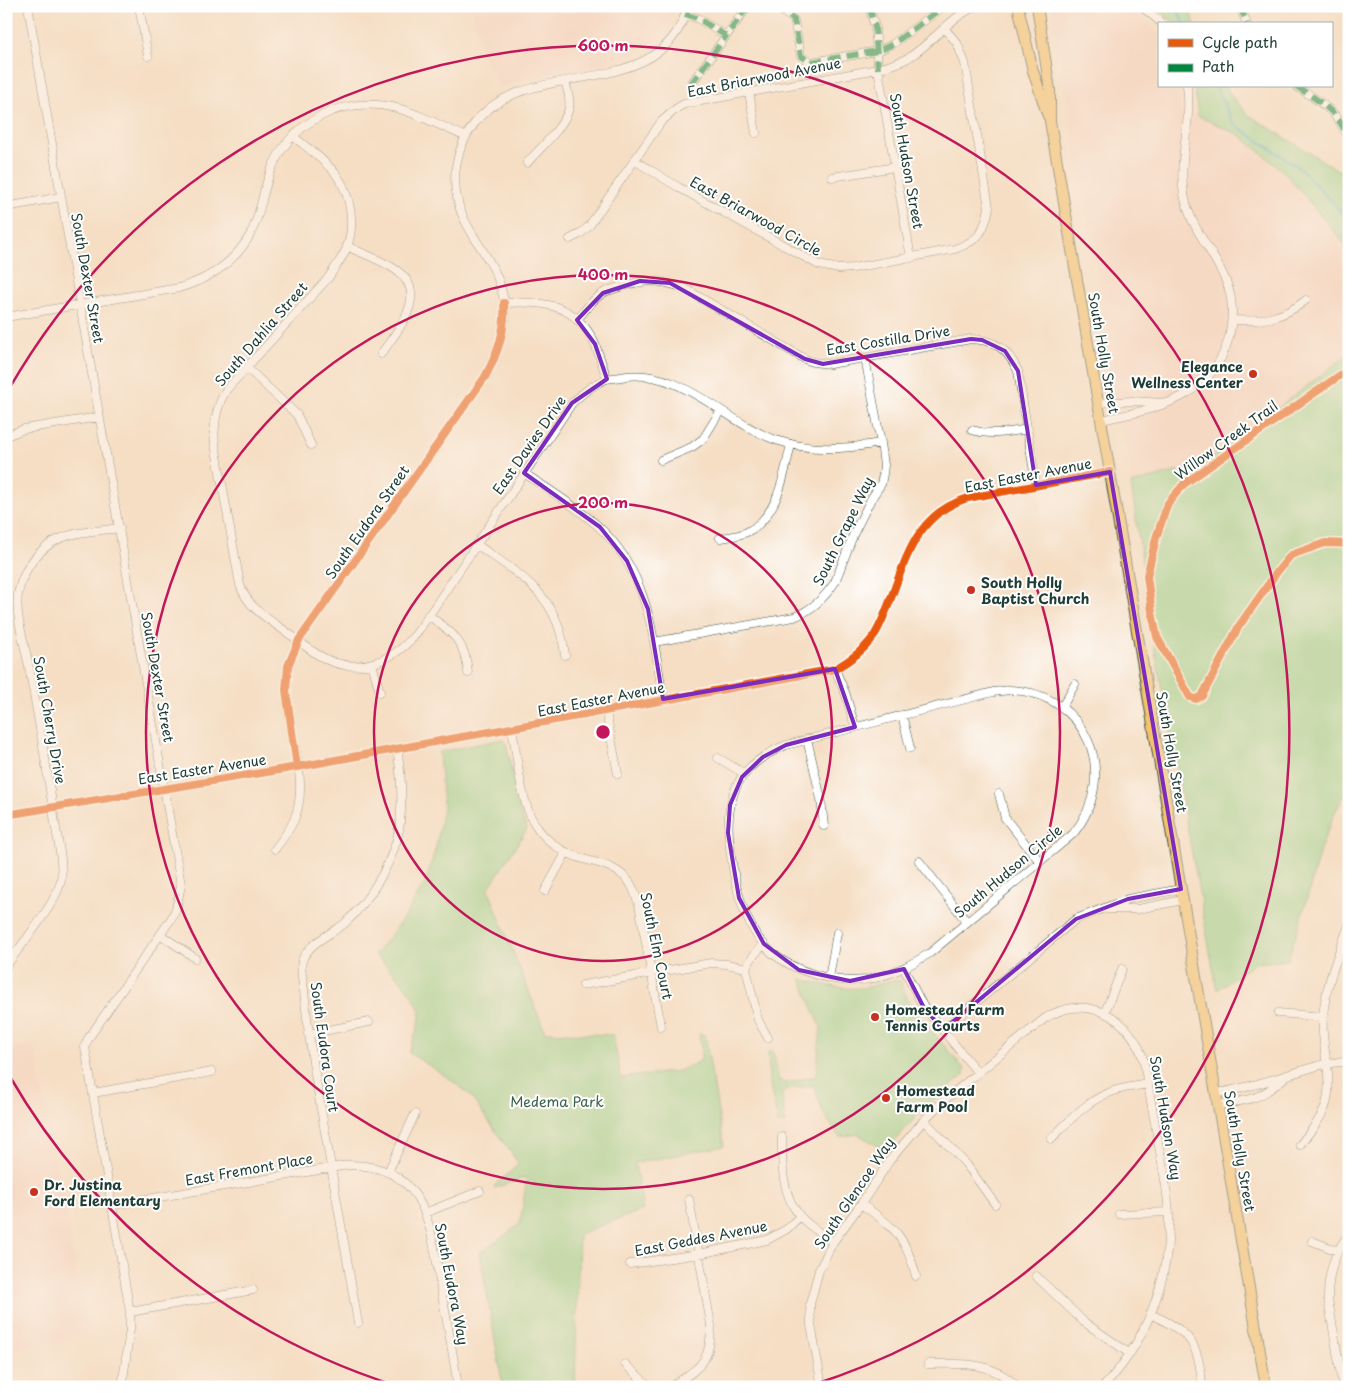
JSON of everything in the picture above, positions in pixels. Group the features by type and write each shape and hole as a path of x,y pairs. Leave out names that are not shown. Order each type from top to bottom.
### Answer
{"main road":[{"name":"South Holly Street","path":"1018,6 1033,71 1050,121 1266,1387"},
{"name":"South Holly Street","path":"1037,6 1050,90 1050,121"}],"street":[{"name":"South Dexter Street","path":"28,6 181,885 176,909 161,935 88,1039 85,1047 130,1312 130,1329 122,1387"},
{"path":"139,6 148,56"},
{"path":"691,84 748,6"},
{"path":"775,6 794,20 801,56 811,62 858,55 893,44 944,6"},
{"name":"South Hudson Street","path":"868,6 875,27 878,68 911,258"},
{"name":"East Briarwood Avenue","path":"570,239 580,234 589,226 661,122 677,108 684,104 895,64 907,58 969,9 977,6"},
{"path":"1141,6 1161,22"},
{"path":"1240,6 1247,22"},
{"path":"687,10 726,36"},
{"name":"South Eudora Street","path":"275,849 289,831 295,819 300,795 298,766 286,690 288,666 299,640 485,377 496,356 502,337 504,303 496,272 470,230 458,204 455,166 458,153 466,137 482,115 499,101 523,90 618,71 641,63 660,50 670,40 687,10"},
{"name":"East Briarwood Circle","path":"634,160 678,187 819,265 839,269 955,249 975,240 982,232 987,222 989,208 965,63 956,43 944,28"},
{"path":"527,163 566,118 569,100 565,81"},
{"path":"1101,420 1138,412 1166,403 1190,392 1207,378 1226,348 1233,320 1232,303 1226,281 1191,218 1185,202 1183,170 1188,114 1186,88"},
{"path":"1299,88 1328,108 1339,119 1346,134 1349,132"},
{"path":"749,92 756,133"},
{"path":"6,317 180,288 201,280 221,269 234,257 250,234 260,213 264,192 276,159 293,136 317,117 332,110 369,104 402,110 466,137"},
{"name":"South Dahlia Street","path":"293,136 331,169 338,177 346,193 351,227 347,246 342,258 329,277 223,396 216,412 214,429 215,444 243,594 252,606 299,640"},
{"path":"832,177 896,167"},
{"path":"6,207 62,197"},
{"path":"347,246 396,270 404,277 409,286 412,300 408,315 381,354"},
{"name":"East Costilla Drive","path":"577,320 595,299 610,289 640,281 662,281 684,288 805,360 823,364 971,339 998,345 1005,351 1018,371 1036,485"},
{"path":"1233,320 1254,321 1270,319 1290,311 1306,300"},
{"path":"504,303 542,302 569,313 585,327 593,340 607,379"},
{"name":"South Grape Way","path":"654,642 794,617 805,613 823,600 835,582 861,517 881,484 884,465 865,358"},
{"path":"246,368 297,415 312,446"},
{"name":"East Davies Drive","path":"299,640 321,656 337,662 360,665 372,664 385,659 405,647 413,638 572,403 591,387 607,379 645,375 667,380 767,436 791,444 824,450 845,449 881,443"},
{"path":"1098,403 1132,401 1166,403"},
{"path":"662,460 692,447 703,439 721,410"},
{"path":"6,436 24,428 99,417"},
{"path":"972,430 984,434 992,434 1028,429"},
{"path":"720,538 746,533 756,527 768,514 784,475 791,444"},
{"name":"East Easter Avenue","path":"6,815 606,712 663,699 835,669 848,662 871,640 881,623 912,547 924,526 947,506 963,499 1110,472"},
{"path":"524,473 600,527 619,549 636,576 648,608 663,699"},
{"name":"South Cherry Drive","path":"6,966 53,900 61,880 60,853 34,692 18,613 18,595 26,570 50,544 76,535 120,528"},
{"path":"476,544 527,580 541,594 560,628 565,655"},
{"path":"428,615 456,637 467,659 468,673"},
{"path":"372,664 380,692"},
{"path":"835,669 846,695 855,727"},
{"path":"1062,707 1075,684"},
{"name":"South Hudson Circle","path":"1010,690 1030,692 1047,698 1062,707 1073,717 1087,737 1094,757 1096,781 1089,809 1073,834 930,953 904,969 864,980 829,978 799,970 783,960 764,944 749,920 739,898 734,881 728,833 730,805 735,791 744,774 755,763 770,752 786,745 855,727 993,692 1010,690"},
{"path":"606,712 618,774"},
{"path":"902,715 910,748"},
{"name":"South Elm Court","path":"512,728 528,811 544,836 566,854 612,867 630,883 639,904 661,1027"},
{"path":"806,739 819,792 824,826"},
{"name":"South Eudora Court","path":"358,1324 308,1034 301,967 303,960 312,947 341,926 361,906 374,887 392,851 400,824 402,798 397,748"},
{"path":"718,758 744,774"},
{"path":"999,794 1001,809 1005,818 1040,862"},
{"path":"546,891 566,854"},
{"path":"919,861 967,922"},
{"path":"943,1030 1071,923 1085,914 1133,898 1181,889"},
{"path":"1103,909 1138,909 1183,900"},
{"path":"1300,1145 1323,1112 1327,1102 1329,1079 1323,1034 1323,1017 1329,983 1349,925"},
{"path":"829,978 837,933"},
{"path":"161,935 195,958"},
{"path":"764,944 753,956 746,968 758,1020 768,1038"},
{"path":"583,985 711,963 746,968"},
{"path":"904,969 923,1006 978,1073"},
{"path":"1105,1012 1122,969"},
{"name":"South Hudson Way","path":"978,1073 1049,1016 1073,1008 1105,1012 1119,1021 1132,1034 1142,1052 1166,1189 1169,1233 1164,1272 1150,1314 1129,1353 1103,1387"},
{"path":"1278,1013 1323,1017"},
{"path":"308,1034 369,1022"},
{"path":"1216,1093 1247,1088 1266,1080 1326,1064 1349,1062"},
{"path":"93,1093 212,1072"},
{"name":"South Glencoe Way","path":"822,1387 811,1325 810,1304 819,1270 833,1242 894,1155 924,1120 978,1073"},
{"path":"1218,1105 1258,1097 1270,1090 1286,1076"},
{"path":"1051,1139 1073,1116 1096,1099 1117,1090 1148,1084"},
{"path":"388,1172 416,1114"},
{"path":"924,1120 957,1153 995,1204"},
{"path":"782,1137 783,1182 787,1194 800,1216 833,1242"},
{"name":"South Eudora Way","path":"332,1167 364,1164 377,1167 388,1172 411,1188 419,1200 431,1229 458,1387"},
{"name":"East Fremont Place","path":"112,1205 332,1167"},
{"path":"426,1213 480,1191"},
{"path":"671,1387 702,1364 710,1348 711,1325 689,1200"},
{"path":"861,1204 888,1222 898,1234 910,1253 916,1276"},
{"path":"1119,1214 1169,1212"},
{"name":"East Geddes Avenue","path":"630,1264 699,1254 767,1240 787,1229 800,1216"},
{"path":"1343,1387 1328,1299 1329,1280 1338,1251 1349,1235"},
{"path":"1312,1241 1338,1251"},
{"path":"1036,1276 1084,1322 1129,1353"},
{"path":"130,1312 253,1290"},
{"path":"1150,1314 1176,1326 1186,1334 1195,1346 1202,1387"},
{"path":"928,1364 962,1363 985,1367 997,1372 1017,1387"},
{"path":"625,1364 650,1387"}],"highlighted area":[{"path":"640,281 670,283 805,359 823,364 971,339 982,340 1005,351 1018,371 1036,485 1110,472 1181,889 1128,899 1076,919 943,1030 923,1006 904,969 850,981 799,970 764,944 739,898 728,833 730,805 742,777 763,757 786,745 855,727 835,669 663,699 648,609 627,561 600,527 524,473 572,403 607,379 595,344 577,320 603,293"}],"shaded area":[{"path":"470,6 676,6 670,20 658,36 651,44 633,56 611,63 530,77 500,88 486,61"},
{"path":"1064,6 1120,6 1144,19 1158,34 1158,88 1178,88 1181,110 1240,135 1285,173 1349,249 1349,354 1183,480 1178,471 1132,483 1052,9"},
{"name":"Dr. Justina Ford Elementary","path":"34,1045 88,1335 6,1351 6,1050"}],"green space":[{"path":"1156,6 1188,6 1194,22 1173,22"},
{"path":"1194,88 1227,88 1247,114 1339,171 1349,167 1349,249 1285,173 1240,135 1198,116"},
{"path":"1349,354 1349,787 1334,814 1320,850 1288,960 1255,963 1217,990 1155,651 1131,484 1178,471 1183,480"},
{"name":"Medema Park","path":"503,739 506,743 520,813 527,829 488,889 545,1032 613,1035 621,1078 678,1071 701,1061 699,1034 705,1035 724,1146 635,1163 643,1210 579,1234 575,1387 503,1387 480,1253 520,1224 527,1177 495,1188 494,1186 519,1164 469,1094 450,1079 409,1053 420,1019 416,1002 403,984 374,954 405,916 426,881 436,847 443,807 439,752"},
{"path":"801,979 847,988 867,987 895,980 900,981 910,1005 965,1070 964,1075 921,1111 886,1151 858,1134 839,1137 823,1112 814,1086 786,1089 782,1095 785,1123 778,1124 769,1080 768,1052 773,1051 779,1080 786,1083 816,1076 821,1028"}],"waterway":[{"path":"1176,6 1183,22"},
{"path":"1216,88 1234,124 1301,169 1349,220"}],"marked path":[{"path":"685,14 699,19 726,36 748,6"},
{"path":"775,6 794,20 801,56 811,62 878,51 893,44 944,6"},
{"path":"869,6 875,27 878,69"},
{"path":"1240,6 1246,22"},
{"path":"691,84 726,36"},
{"path":"1299,88 1331,111 1346,133 1349,132"}],"cycle path":[{"path":"297,767 286,690 288,666 299,640 485,377 500,341 504,323 504,303"},
{"name":"Willow Creek Trail","path":"1349,369 1184,484 1168,503 1156,538 1147,576 1157,637 1190,697 1196,699 1202,696 1239,626 1291,555 1325,543 1349,544"},
{"path":"6,815 297,767 835,669 859,653 874,636 883,619 907,556 924,527 936,515 950,505 968,498 1110,472"}],"place":[{"name":"Elegance Wellness Center","path":"1253,374"},
{"name":"South Holly Baptist Church","path":"971,590"},
{"name":"Homestead Farm Tennis Courts","path":"875,1017"},
{"name":"Homestead Farm Pool","path":"886,1098"},
{"name":"Dr. Justina Ford Elementary","path":"34,1192"}]}
